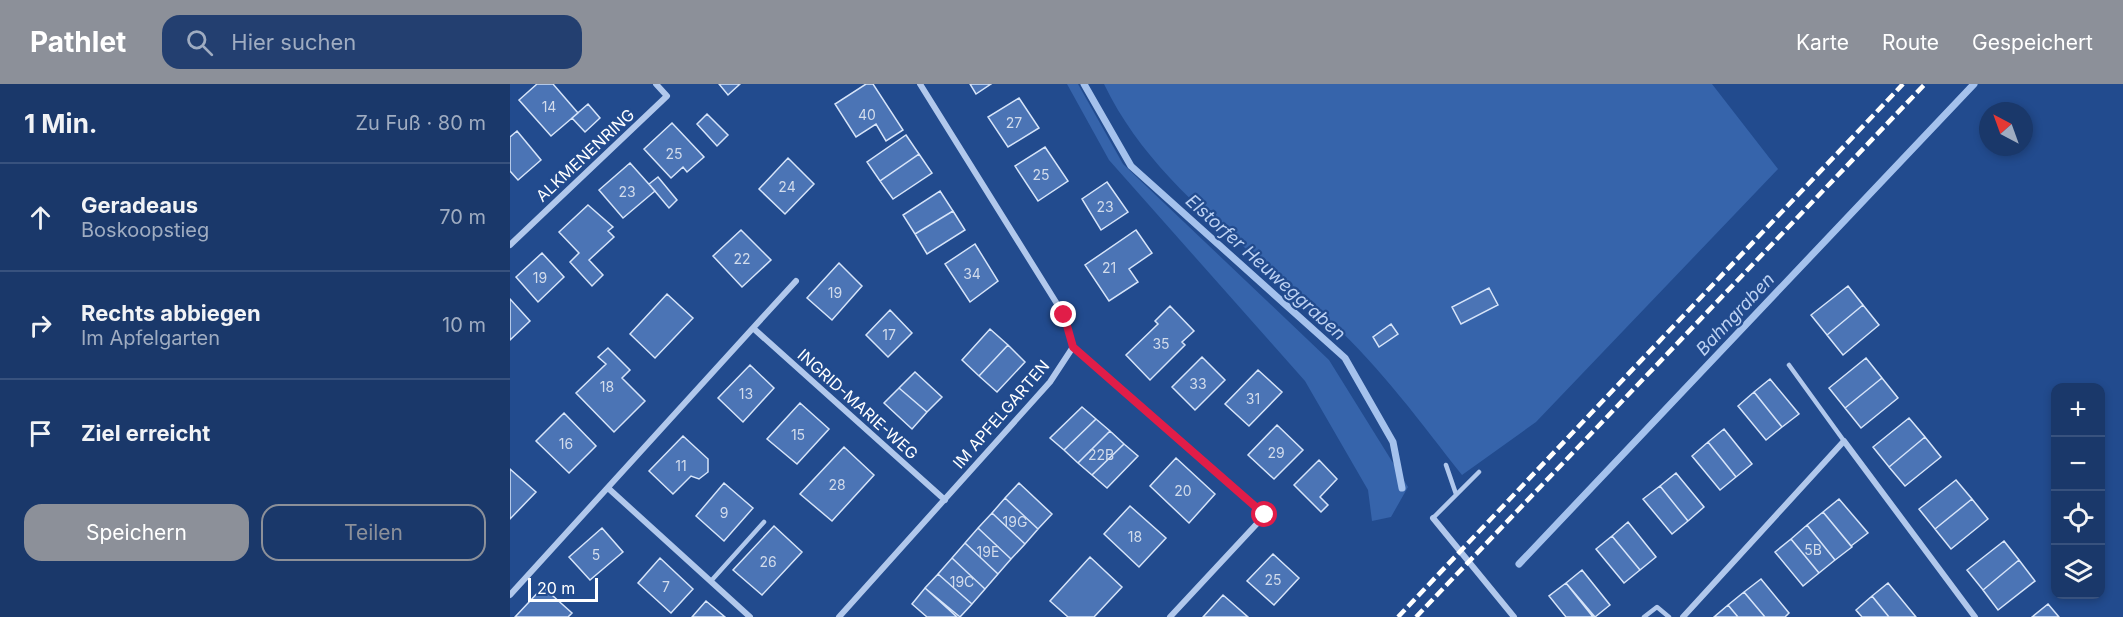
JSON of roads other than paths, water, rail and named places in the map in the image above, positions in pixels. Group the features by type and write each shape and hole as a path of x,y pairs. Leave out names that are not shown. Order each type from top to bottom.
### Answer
{"street":[{"name":"ALKMENENRING","path":"510,245 667,96 656,84"},
{"path":"920,84 1064,315 1073,347 1265,515 1170,617"},
{"path":"510,595 796,281"},
{"name":"INGRID-MARIE-WEG","path":"753,328 945,500"},
{"name":"IM APFELGARTEN","path":"839,617 1050,382 1073,347"},
{"path":"1683,617 1844,441 1975,617"},
{"path":"608,488 750,617"},
{"path":"1433,519 1514,617"}],"lane":[{"path":"1789,365 1844,441"},
{"path":"1446,465 1456,495"},
{"path":"1433,519 1479,472"},
{"path":"711,581 764,522"},
{"path":"1644,617 1658,607 1669,617"}],"waterway":[{"name":"Elstorfer Heuweggraben","path":"1084,84 1131,166 1345,358 1393,442 1402,488"},
{"name":"Bahngraben","path":"1519,564 1974,84"}],"railway":[{"path":"1398,617 1903,84"},
{"path":"1416,617 1925,84"}]}
